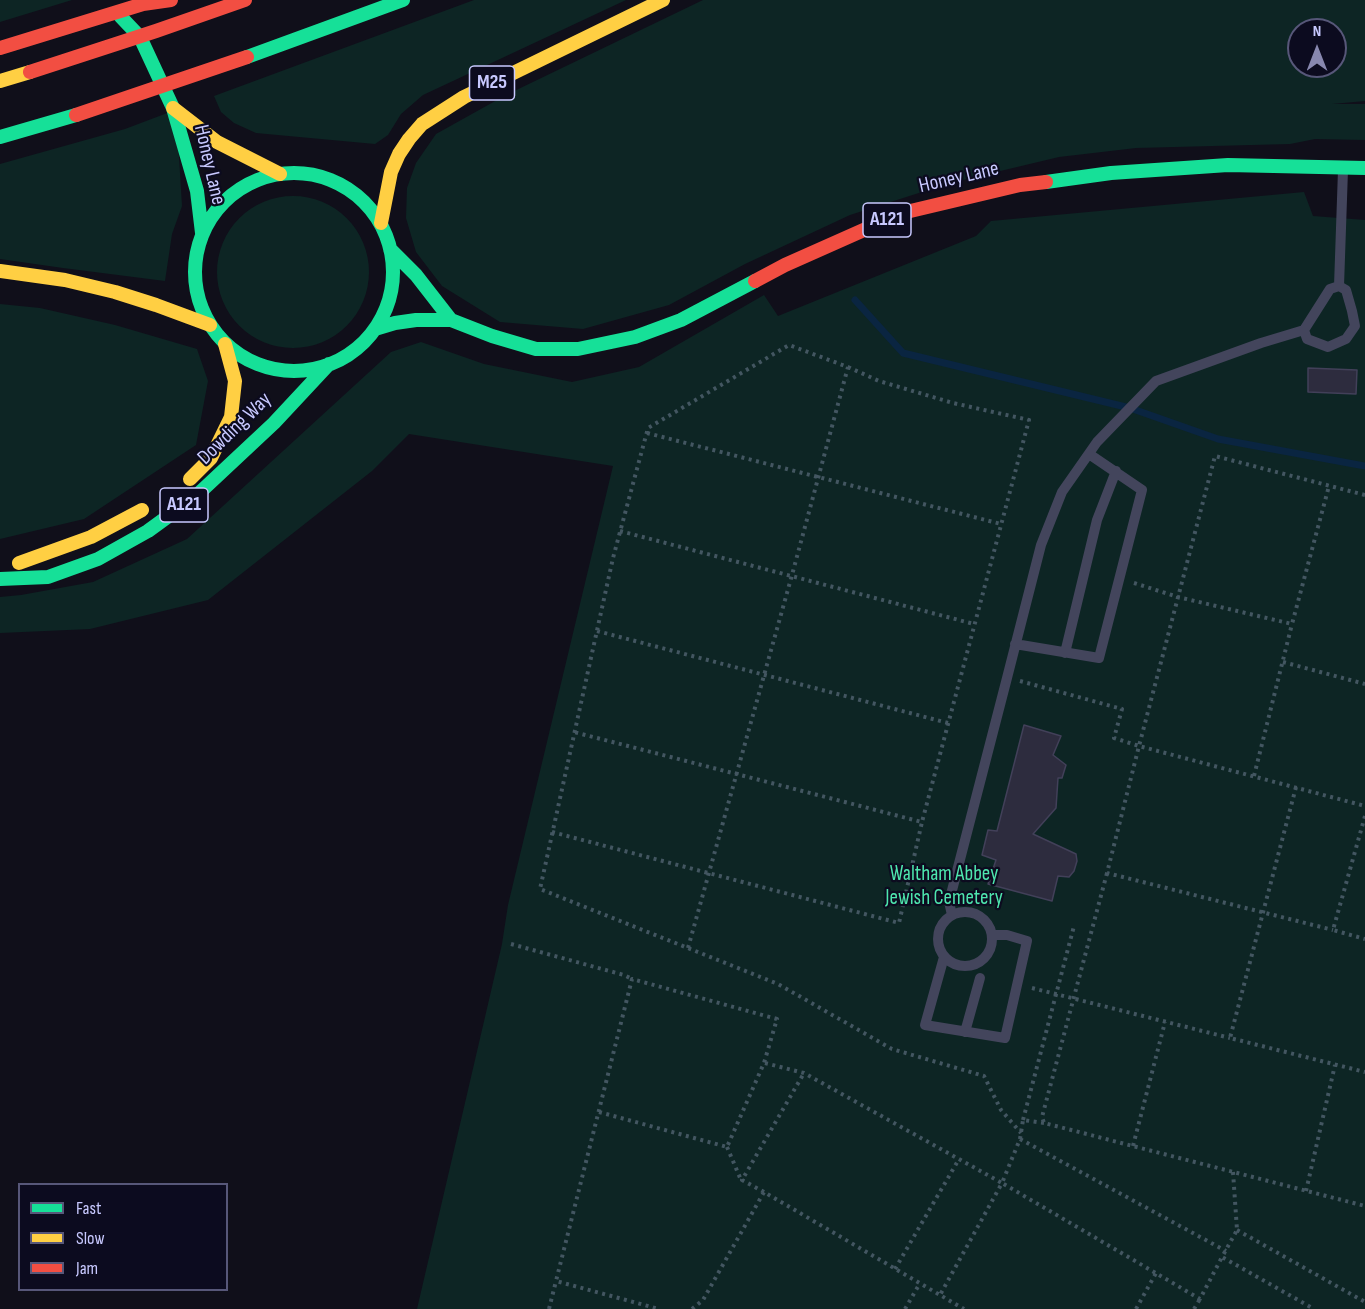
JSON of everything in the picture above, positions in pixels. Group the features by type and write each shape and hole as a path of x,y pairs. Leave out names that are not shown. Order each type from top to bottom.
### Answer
{"main road":[{"name":"Honey Lane","path":"105,0 140,37 173,108 197,191 202,233"},
{"path":"0,48 143,4 171,0"},
{"path":"0,81 245,0"},
{"path":"0,137 76,115 247,57 403,0"},
{"name":"M25","path":"381,223 391,172 399,154 422,124 464,97 663,0"},
{"name":"Honey Lane","path":"173,108 216,142 280,174"},
{"name":"Honey Lane","path":"375,329 416,320 451,320 492,336 536,349 578,349 635,337 681,320 785,265 902,213 1020,185 1111,173 1228,165 1365,168"},
{"path":"304,173 334,182 356,195 381,223 390,249 393,267 390,294 380,320 363,343 347,356 329,364 300,371 271,368 244,358 225,344 210,325 202,309 195,284 196,258 202,233 216,210 235,192 257,180 280,174 304,173"},
{"path":"390,249 416,275 451,320"},
{"path":"0,271 65,280 115,292 210,325"},
{"name":"Dowding Way","path":"177,489 211,458 231,417 235,381 225,344"},
{"name":"Dowding Way","path":"0,579 48,577 98,559 148,531 196,496 274,423 329,364"},
{"name":"A121","path":"0,570 91,537 150,506"}],"lane":[{"path":"1339,286 1343,167"},
{"path":"952,915 949,902 1006,678 1041,545 1062,492 1097,442 1156,381 1304,330 1330,289 1339,286 1346,290 1360,328 1346,339 1328,347 1307,339 1304,330"},
{"path":"1015,644 1099,658 1142,490 1089,454"},
{"path":"1065,652 1097,520 1116,471"},
{"path":"970,912 985,921 992,934 992,944 986,956 974,965 960,966 951,963 939,948 938,932 942,923 952,915 970,912"},
{"path":"944,957 925,1025 1005,1038 1027,941 1007,935 992,934"},
{"path":"965,1032 980,978"}],"path":[{"path":"552,832 899,923 922,822 1029,420 953,403 879,381 789,345 648,428 612,558 597,631 574,732 552,832 540,890 778,984 892,1049 984,1076 1000,1110 1021,1133"},
{"path":"688,948 848,367"},
{"path":"646,433 1001,524"},
{"path":"1044,1124 1042,1117 1215,456 1365,495"},
{"path":"1254,776 1329,486"},
{"path":"620,531 975,624"},
{"path":"1119,579 1178,597 1292,624"},
{"path":"597,631 948,723"},
{"path":"1283,662 1365,684"},
{"path":"1006,678 1122,709 1114,738 1365,806"},
{"path":"574,732 922,822"},
{"path":"1230,1038 1296,788"},
{"path":"1333,930 1365,816"},
{"path":"1107,873 1365,939"},
{"path":"940,1295 1002,1183 1020,1139 1074,926"},
{"path":"511,944 777,1019 764,1063 727,1147 742,1180 964,1309"},
{"path":"549,1309 632,979"},
{"path":"1017,984 1365,1072"},
{"path":"1133,1146 1165,1022"},
{"path":"764,1063 804,1073 1002,1183 1200,1299"},
{"path":"1306,1191 1335,1065"},
{"path":"742,1180 804,1073"},
{"path":"599,1112 727,1147"},
{"path":"1023,1120 1365,1206"},
{"path":"1020,1139 1226,1251"},
{"path":"895,1269 959,1159"},
{"path":"1194,1309 1238,1230 1233,1172"},
{"path":"692,1309 703,1300 764,1192"},
{"path":"1238,1230 1365,1302"},
{"path":"1222,1257 1314,1309"},
{"path":"1136,1309 1156,1274"},
{"path":"556,1281 658,1309"},
{"path":"905,1309 920,1283"}],"green space":[{"path":"0,0 72,0 0,22"},
{"path":"474,0 626,0 423,95 401,114 388,135 375,144 256,133 234,123 221,112 214,96"},
{"path":"703,0 1365,0 1365,101 1332,104 1365,104 1365,140 1315,139 1290,144 1136,148 1059,157 950,183 850,215 745,264 669,305 583,329 500,322 442,286 416,252 406,218 407,188 416,163 436,134 506,95"},
{"path":"170,112 178,140 182,206 172,234 165,281 0,259 0,164 125,129"},
{"name":"Waltham Abbey Jewish Cemetery","path":"1304,192 1313,216 1365,220 1365,1309 417,1309 502,944 508,905 613,466 409,434 372,471 208,600 90,629 0,633 0,597 93,582 187,539 391,352 421,342 484,364 572,382 639,367 764,295 778,316 976,236 991,221"},
{"path":"293,196 322,202 347,218 363,243 369,272 363,301 347,326 322,342 293,348 264,342 239,326 223,301 217,272 223,243 239,218 264,202"},
{"path":"0,304 40,308 115,325 197,349 208,381 196,445 84,519 0,539"}],"building":[{"path":"1308,368 1357,370 1356,394 1308,392"},
{"path":"1024,725 1061,736 1053,755 1066,765 1062,778 1058,778 1056,808 1033,834 1076,854 1077,861 1074,871 1069,877 1058,876 1052,901 988,884 996,860 982,855 988,830 997,831"}],"waterway":[{"path":"855,300 903,353 1130,408 1218,439 1365,466"}],"traffic: fast":[{"path":"247,57 403,0"},
{"path":"121,17 140,37 173,108 197,191 202,233"},
{"path":"0,137 76,115"},
{"path":"1046,182 1111,173 1228,165 1365,168"},
{"path":"294,173 313,175 332,181 349,190 364,202 376,217 385,234 391,253 393,272 391,291 385,310 376,327 364,342 349,354 332,363 313,369 294,371 275,369 256,363 239,354 224,342 212,327 203,310 197,291 195,272 197,253 203,234 212,217 224,202 239,190 256,181 275,175 294,173"},
{"path":"390,249 416,275 451,320"},
{"path":"375,329 416,320 451,320 492,336 536,349 578,349 635,337 681,320 755,281"},
{"path":"0,579 48,577 98,559 148,531 196,496 274,423 329,364"}],"traffic: slow":[{"path":"381,223 391,172 399,154 422,124 464,97 663,0"},
{"path":"0,81 30,72"},
{"path":"173,108 217,142 280,174"},
{"path":"0,271 65,280 115,292 210,325"},
{"path":"190,479 211,458 231,417 235,381 225,344"},
{"path":"19,563 91,537 142,510"}],"traffic: jam":[{"path":"0,48 143,4 171,0"},
{"path":"30,72 245,0"},
{"path":"76,115 247,57"},
{"path":"755,281 785,265 902,213 1020,185 1046,182"}]}
